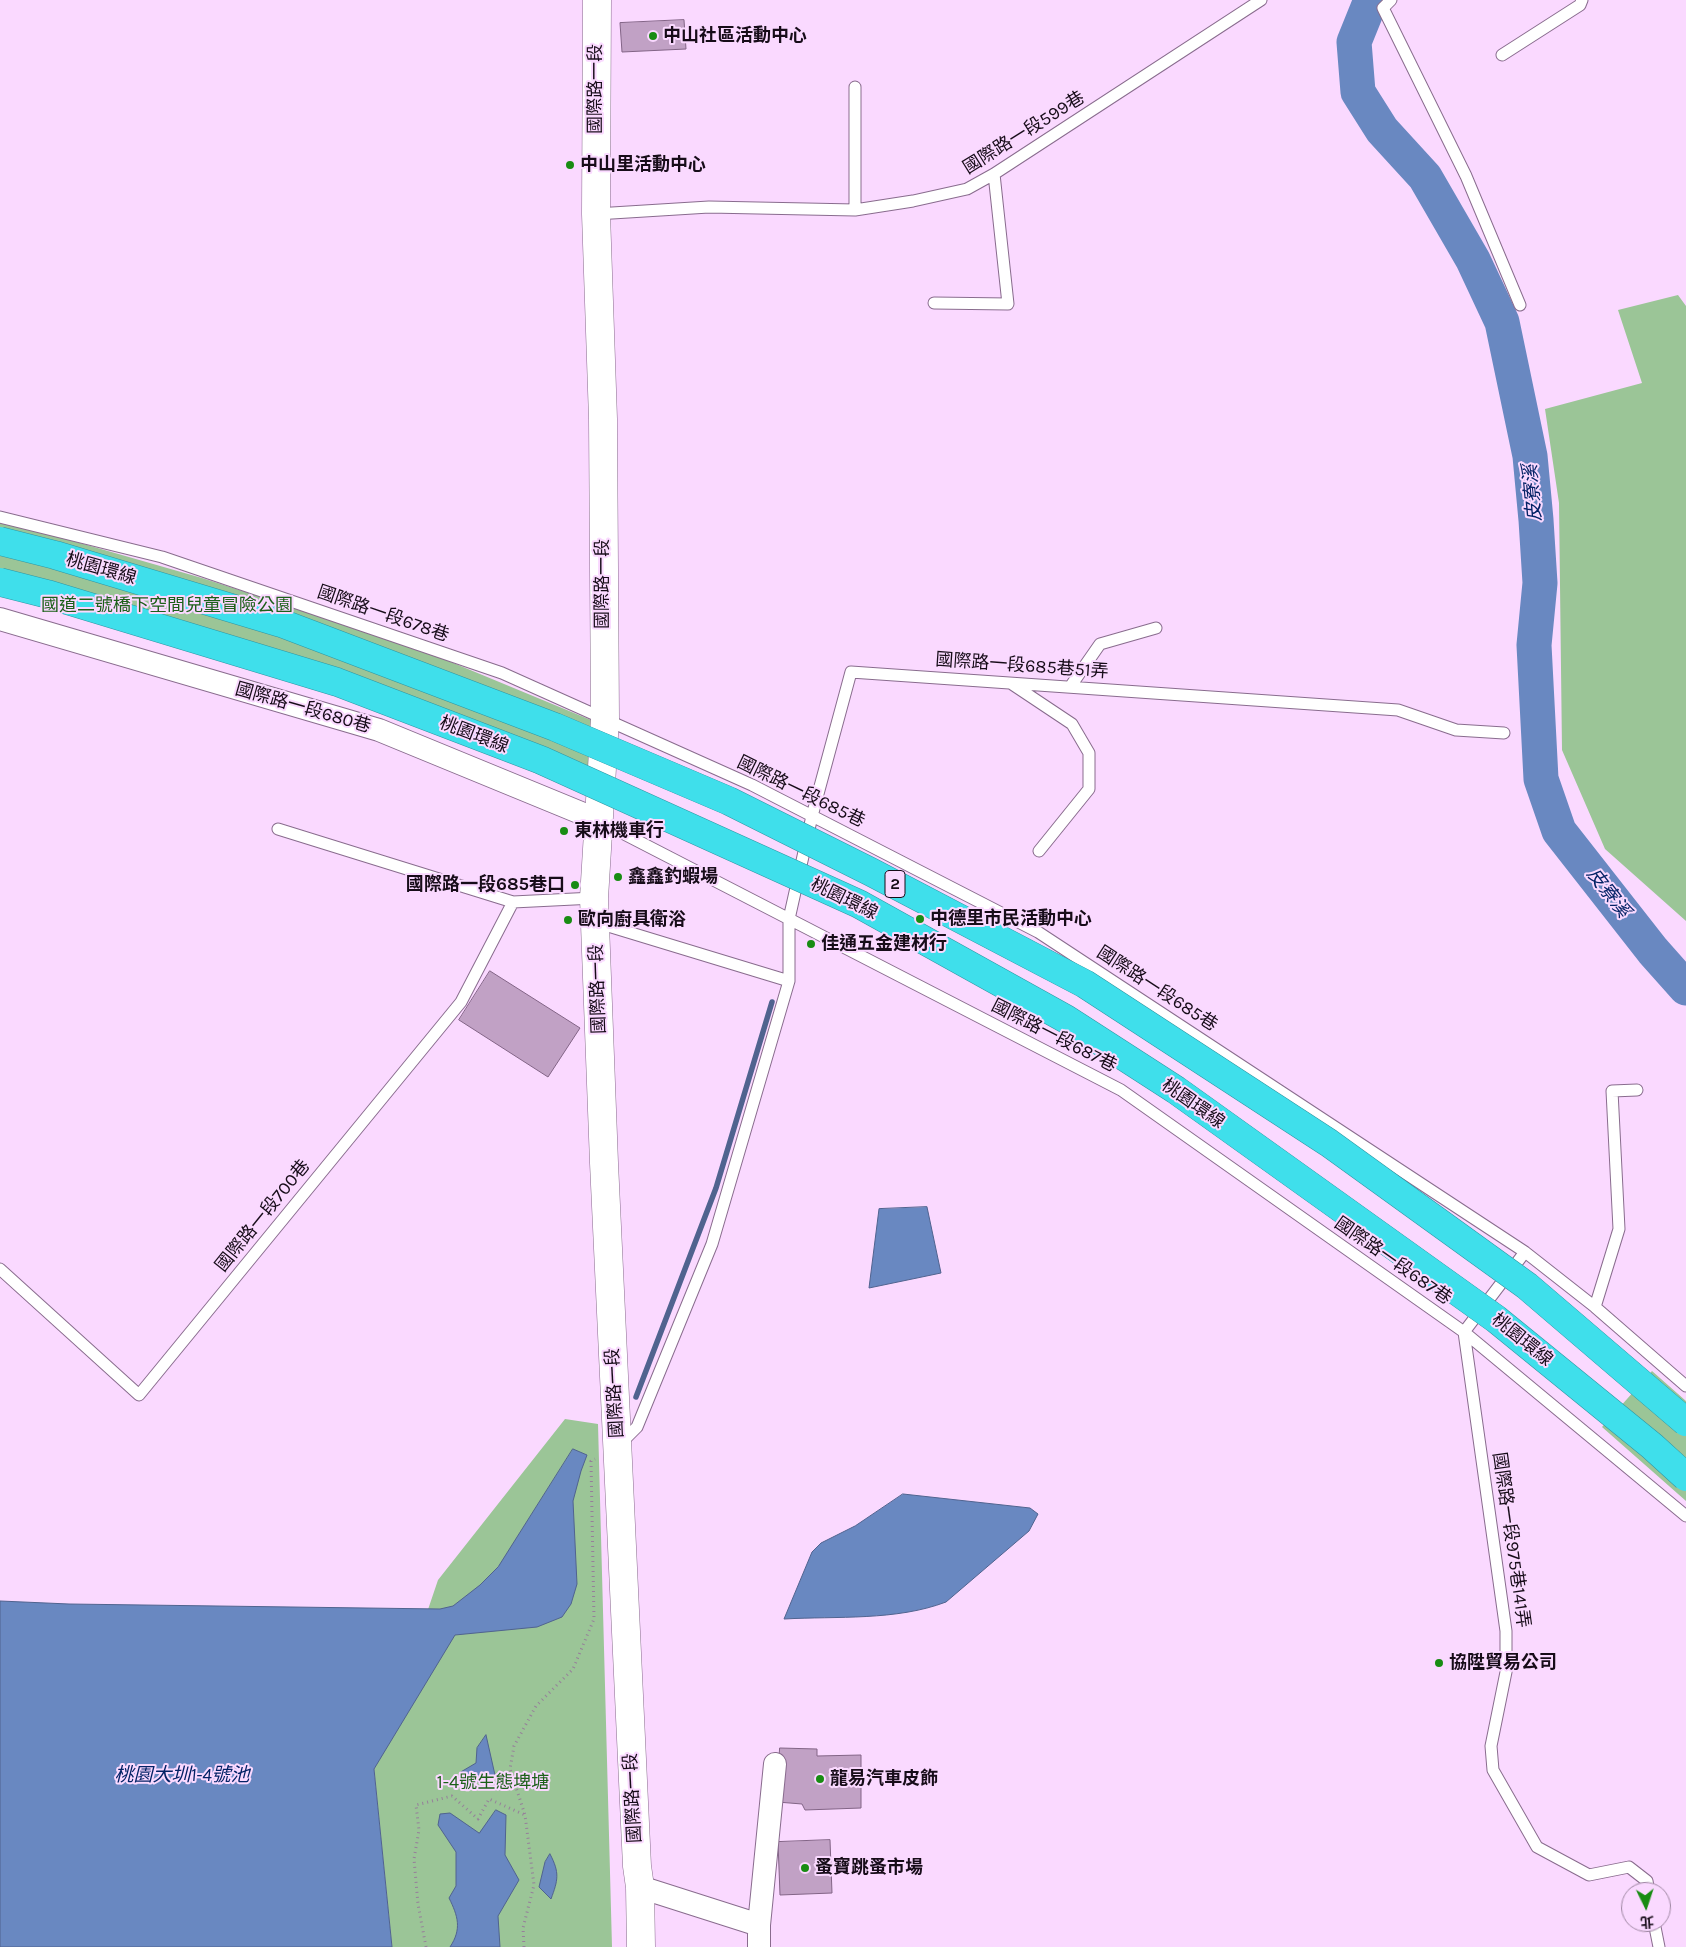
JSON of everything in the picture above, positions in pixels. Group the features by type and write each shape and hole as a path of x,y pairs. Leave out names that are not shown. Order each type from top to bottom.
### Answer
{"highway":[{"name":"桃園環線","path":"0,541 55,555 281,623 556,727 729,801 880,876 1085,984 1329,1143 1527,1286 1686,1422"},
{"name":"桃園環線","path":"0,582 48,594 337,682 541,760 859,904 1066,1019 1176,1090 1496,1319 1652,1446 1686,1477"}],"street":[{"name":"國際路一段","path":"597,0 596,214 603,419 605,719 598,820 595,910 617,1447 636,1866 640,1887 641,1947"},
{"name":"國際路一段680巷","path":"0,619 379,730 598,820"},
{"path":"640,1887 759,1936 775,1764"}],"lane":[{"name":"國際路一段599巷","path":"596,214 709,207 855,210 967,190 1261,0"},
{"path":"1391,0 1383,8 1466,176 1520,305"},
{"path":"1502,55 1580,5 1582,0"},
{"path":"855,87 855,210"},
{"path":"934,303 1008,304 994,174"},
{"name":"國際路一段678巷","path":"0,516 162,557 502,673 605,719"},
{"path":"1070,687 1100,644 1156,628"},
{"name":"國際路一段685巷51弄","path":"617,1447 637,1427 712,1244 789,982 789,919 812,816 851,672 1398,710 1456,730 1504,733"},
{"path":"1011,683 1072,724 1089,753 1089,788 1039,851"},
{"name":"國際路一段685巷","path":"605,719 752,785 1038,932 1525,1252 1595,1307 1686,1386"},
{"name":"國際路一段687巷","path":"598,820 1121,1090 1464,1332 1686,1516"},
{"path":"278,829 513,902 595,910 789,982"},
{"name":"國際路一段700巷","path":"0,1269 139,1395 461,1002 513,902"},
{"path":"1595,1307 1619,1229 1612,1091 1637,1090"},
{"path":"1464,1332 1525,1252"},
{"name":"國際路一段975巷141弄","path":"1464,1332 1506,1631 1506,1672 1491,1746 1493,1770 1537,1847 1589,1875 1629,1867 1647,1882"},
{"path":"1656,1932 1659,1947"}],"path":[{"path":"524,1947 523,1928 534,1885 525,1815 510,1768 514,1746 536,1706 573,1669 594,1619 591,1461"},
{"path":"426,1947 418,1904 414,1859 419,1830 416,1805 452,1796 478,1819 489,1798 525,1815"}],"green space":[{"path":"1678,295 1686,306 1686,921 1605,849 1562,750 1559,503 1545,409 1642,383 1618,310"},
{"name":"國道二號橋下空間兒童冒險公園","path":"0,520 202,578 410,645 603,725 591,797 414,721 299,683 0,595"},
{"path":"1652,1371 1686,1401 1686,1501 1602,1427"},
{"name":"1-4號生態埤塘","path":"565,1419 598,1424 612,1947 392,1947 374,1769 438,1580"}],"water":[{"path":"927,1207 941,1273 869,1288 879,1209"},
{"name":"桃園大圳1-4號池","path":"573,1449 587,1455 573,1501 577,1584 571,1604 562,1617 537,1627 455,1635 374,1769 392,1947 0,1947 0,1601 69,1604 440,1609 453,1606 480,1585 498,1567"},
{"path":"903,1494 1030,1508 1038,1514 1029,1531 946,1602 927,1608 887,1615 784,1619 812,1552 821,1543 855,1526"},
{"path":"486,1735 495,1775 485,1785 459,1773 476,1763 477,1748"},
{"path":"496,1810 506,1815 505,1855 519,1880 498,1916 500,1947 450,1947 457,1928 455,1911 449,1898 456,1886 456,1852 438,1825 440,1814 450,1813 479,1833"},
{"path":"550,1854 557,1872 551,1899 539,1887 545,1862"}],"building":[{"name":"中山社區活動中心","path":"684,20 686,49 622,52 620,23"},
{"path":"490,971 580,1028 548,1077 459,1020"},
{"name":"龍易汽車皮飾","path":"780,1748 817,1749 817,1756 861,1755 861,1808 805,1810 802,1804 777,1802"},
{"name":"蚤寶跳蚤市場","path":"830,1840 832,1893 780,1895 778,1842"}],"waterway":[{"name":"皮寮溪","path":"1371,0 1354,42 1358,92 1382,130 1425,177 1473,260 1502,322 1530,456 1536,520 1540,583 1534,645 1541,779 1559,831 1653,951 1686,988"},
{"path":"636,1397 716,1188 772,1002"}],"place":[{"name":"中山社區活動中心","path":"653,36"},
{"name":"中山里活動中心","path":"570,165"},
{"name":"東林機車行","path":"564,831"},
{"name":"鑫鑫釣蝦場","path":"618,877"},
{"name":"國際路一段685巷口","path":"575,885"},
{"name":"中德里市民活動中心","path":"920,919"},
{"name":"歐向廚具衛浴","path":"568,920"},
{"name":"佳通五金建材行","path":"811,944"},
{"name":"協陞貿易公司","path":"1439,1663"},
{"name":"龍易汽車皮飾","path":"820,1779"},
{"name":"蚤寶跳蚤市場","path":"805,1868"}]}
